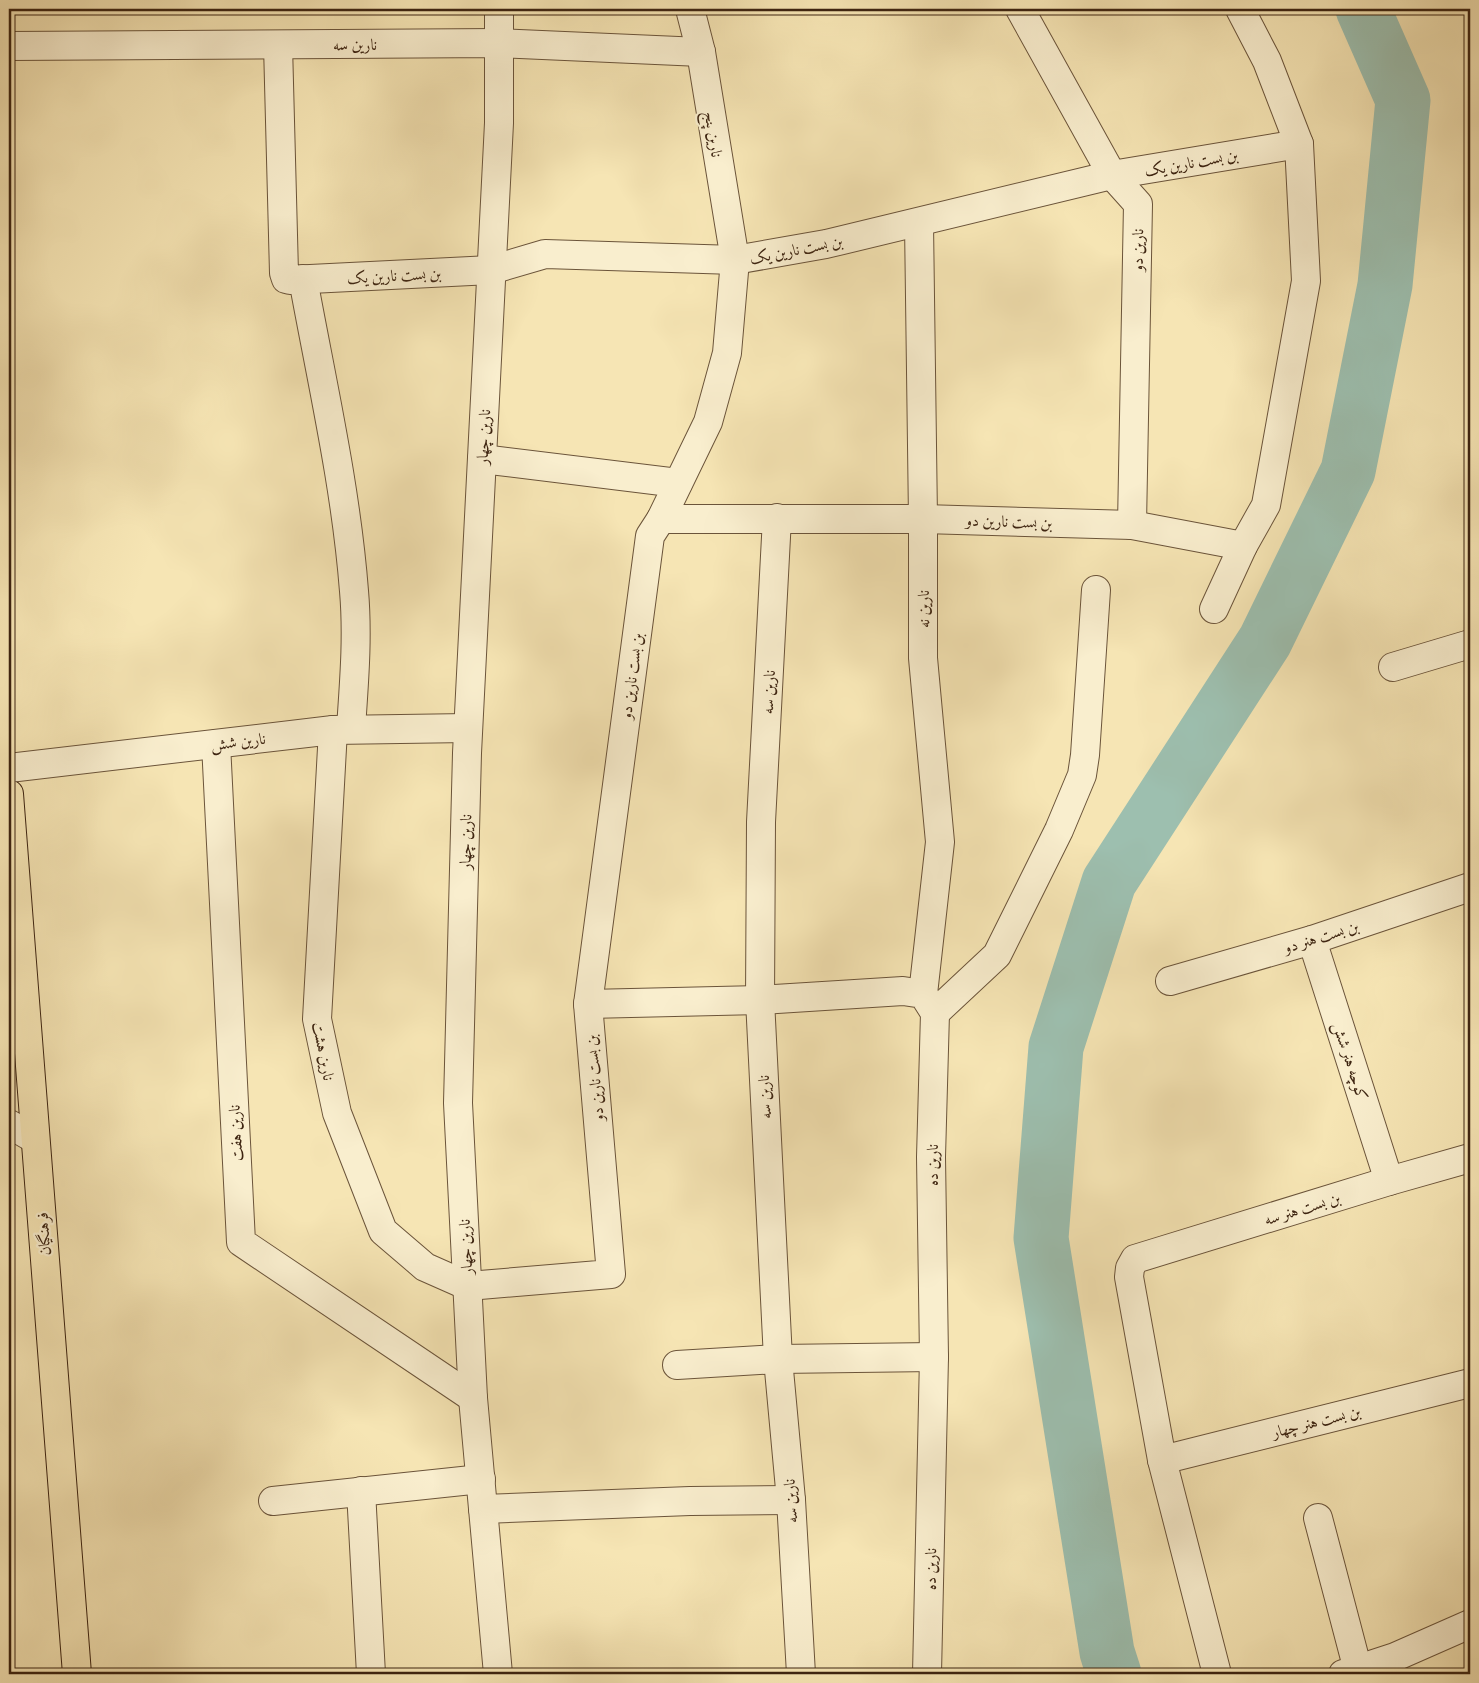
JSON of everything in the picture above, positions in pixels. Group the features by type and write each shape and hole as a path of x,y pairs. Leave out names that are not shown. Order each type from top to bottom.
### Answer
{"main road":[{"name":"فرهنگیان","path":"9,794 77,1674"}],"street":[{"name":"نارین چهار","path":"498,1674 473,1398 458,1103 468,728 499,123 499,9"},
{"name":"نارین پنج","path":"661,519 708,422 726,353 735,260 701,52 690,9"},
{"name":"نارین دو","path":"1020,9 1033,28 1112,176 1138,204 1132,525"},
{"path":"1214,609 1243,546 1266,505 1306,281 1299,144 1267,61 1240,9"},
{"name":"نارین سه","path":"9,46 499,44 701,52"},
{"name":"نارین هشت","path":"278,45 284,273 294,279 346,519 354,593 356,657 342,729 317,1019 336,1112 383,1231 425,1268 468,1286"},
{"name":"بن بست نارین یک","path":"294,279 491,270 545,254 735,260 826,244 1112,176 1299,144"},
{"name":"نارین نه","path":"919,223 924,519 922,658 940,842 929,1004"},
{"path":"482,459 678,483"},
{"name":"نارین سه","path":"777,518 761,822 760,1000 778,1360 790,1500 801,1674"},
{"name":"بن بست نارین دو","path":"468,1286 611,1274 588,1004 650,536 661,519 924,519 1132,525 1243,546"},
{"path":"588,1004 760,1000 903,991 929,1004 997,955 1059,830 1082,776 1096,590"},
{"path":"1393,668 1470,644"},
{"name":"نارین شش","path":"9,768 342,729 468,728"},
{"name":"نارین هفت","path":"216,744 241,1242 473,1398"},
{"name":"بن بست هنر دو","path":"1170,981 1312,940 1470,887"},
{"name":"کوچه هنر شش","path":"1312,940 1389,1181"},
{"name":"نارین ده","path":"927,1674 934,1357 929,1004"},
{"path":"9,1124 35,1138"},
{"name":"بن بست هنر سه","path":"1162,1460 1129,1277 1134,1259 1470,1158"},
{"path":"677,1365 778,1360 934,1357"},
{"name":"بن بست هنر چهار","path":"1162,1460 1470,1383"},
{"path":"1162,1460 1217,1674"},
{"path":"273,1501 481,1479"},
{"path":"362,1491 371,1674"},
{"path":"483,1509 790,1500"},
{"path":"1318,1518 1354,1673 1467,1629"}],"waterway":[{"path":"1114,1674 1107,1652 1041,1238 1056,1047 1109,882 1265,641 1348,471 1385,285 1403,100 1363,9"}]}
